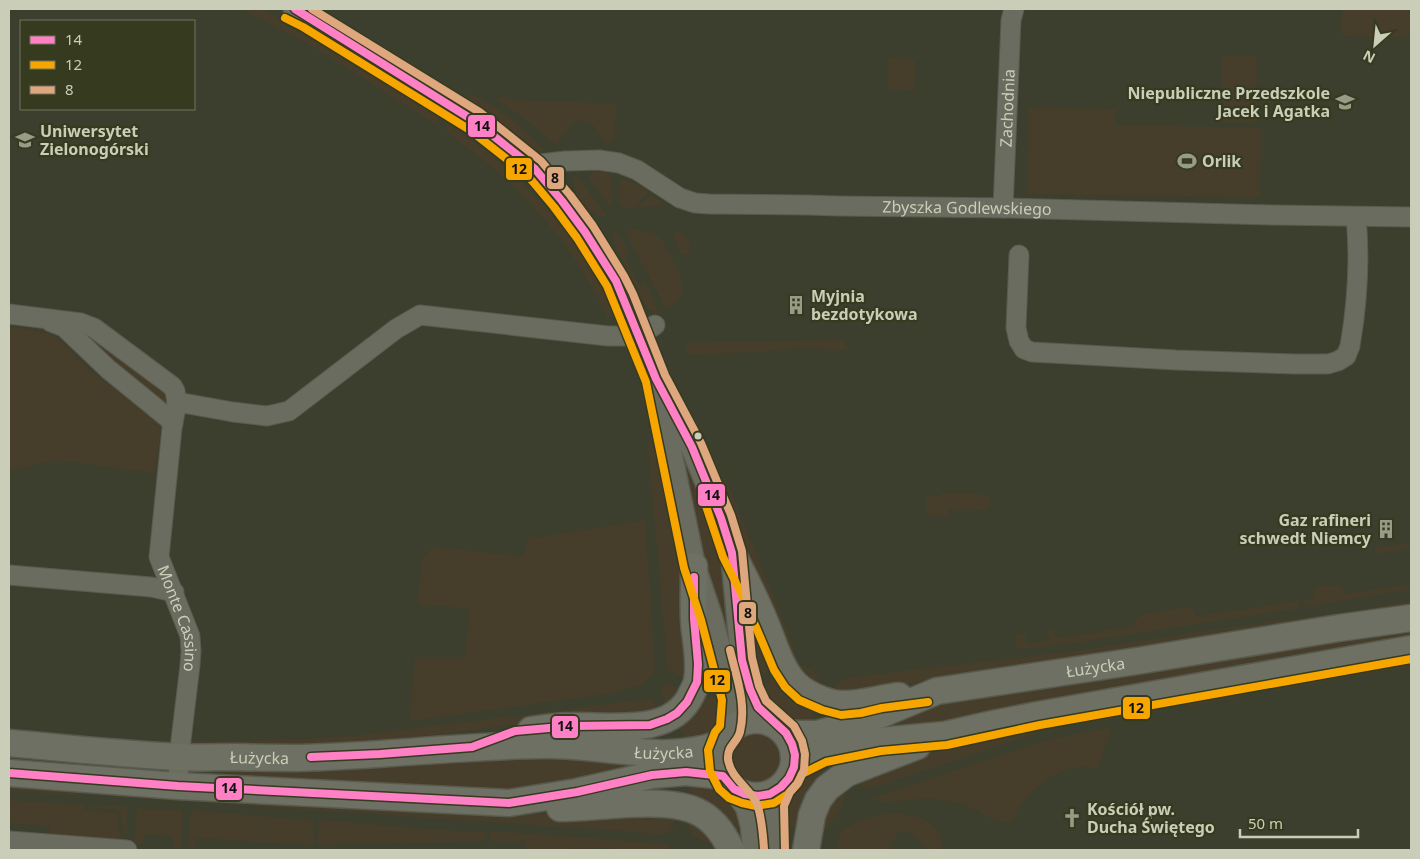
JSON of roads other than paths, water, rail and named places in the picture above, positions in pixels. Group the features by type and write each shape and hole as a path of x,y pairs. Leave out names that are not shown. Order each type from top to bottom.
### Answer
{"main road":[{"path":"732,553 754,596 783,666 793,681 806,693 826,701 841,704 937,691"},
{"path":"472,747 515,731 572,726 650,725 677,713 687,702 697,682 694,566"},
{"name":"Łużycka","path":"782,729 798,734 817,734 863,722 937,691 1411,618"},
{"path":"788,777 795,756 792,744 782,729 768,721 748,720 738,724 725,737 718,760 728,782 745,794 758,796 770,794 788,777 823,752 880,741 945,735 1038,715 1400,651"},
{"path":"806,850 812,815 818,800 827,788 847,773 945,735"},
{"name":"Łużycka","path":"9,744 180,757 298,758 472,747 571,745 660,754 707,749 725,737"},
{"name":"Łużycka","path":"9,773 178,786 509,803 577,792 652,775 686,772 728,782"},
{"path":"509,803 562,809 637,804 683,806 697,811 709,819 721,830 731,850"}],"street":[{"name":"Zachodnia","path":"1003,208 1010,20 1014,9"},
{"path":"297,12 476,122 535,169 585,232 606,264 624,298 647,330 694,566 711,617 732,699 725,737"},
{"name":"Zbyszka Godlewskiego","path":"535,169 540,164 566,161 599,160 619,163 638,170 680,198 709,204 1411,217"},
{"path":"1019,255 1016,328 1019,341 1024,349 1032,352 1186,360 1328,364 1346,356 1350,346 1357,270 1358,238 1356,217"},
{"path":"9,314 82,323 94,328 172,386 177,400 233,412 267,416 289,411 396,329 420,315 598,335 647,330"},
{"path":"38,317 64,327 108,369 173,424"},
{"path":"656,379 692,447 721,518 732,553 742,660 750,689 758,708 782,729"},
{"name":"Monte Cassino","path":"177,400 159,557 190,636 191,651 178,786"},
{"path":"9,575 152,587 174,592"},
{"path":"1400,651 1411,640"},
{"path":"776,850 774,804 788,777"},
{"path":"728,782 747,807 752,826 754,850"},
{"path":"9,841 127,850"}],"place":[{"name":"Niepubliczne Przedszkole Jacek i Agatka","path":"1345,102"},
{"name":"Uniwersytet Zielonogórski","path":"25,140"},
{"name":"Orlik","path":"1187,161"},
{"name":"Myjnia bezdotykowa","path":"796,305"},
{"name":"Gaz rafineri schwedt Niemcy","path":"1386,529"},
{"name":"Kościół pw. Ducha Świętego","path":"1072,818"}]}
